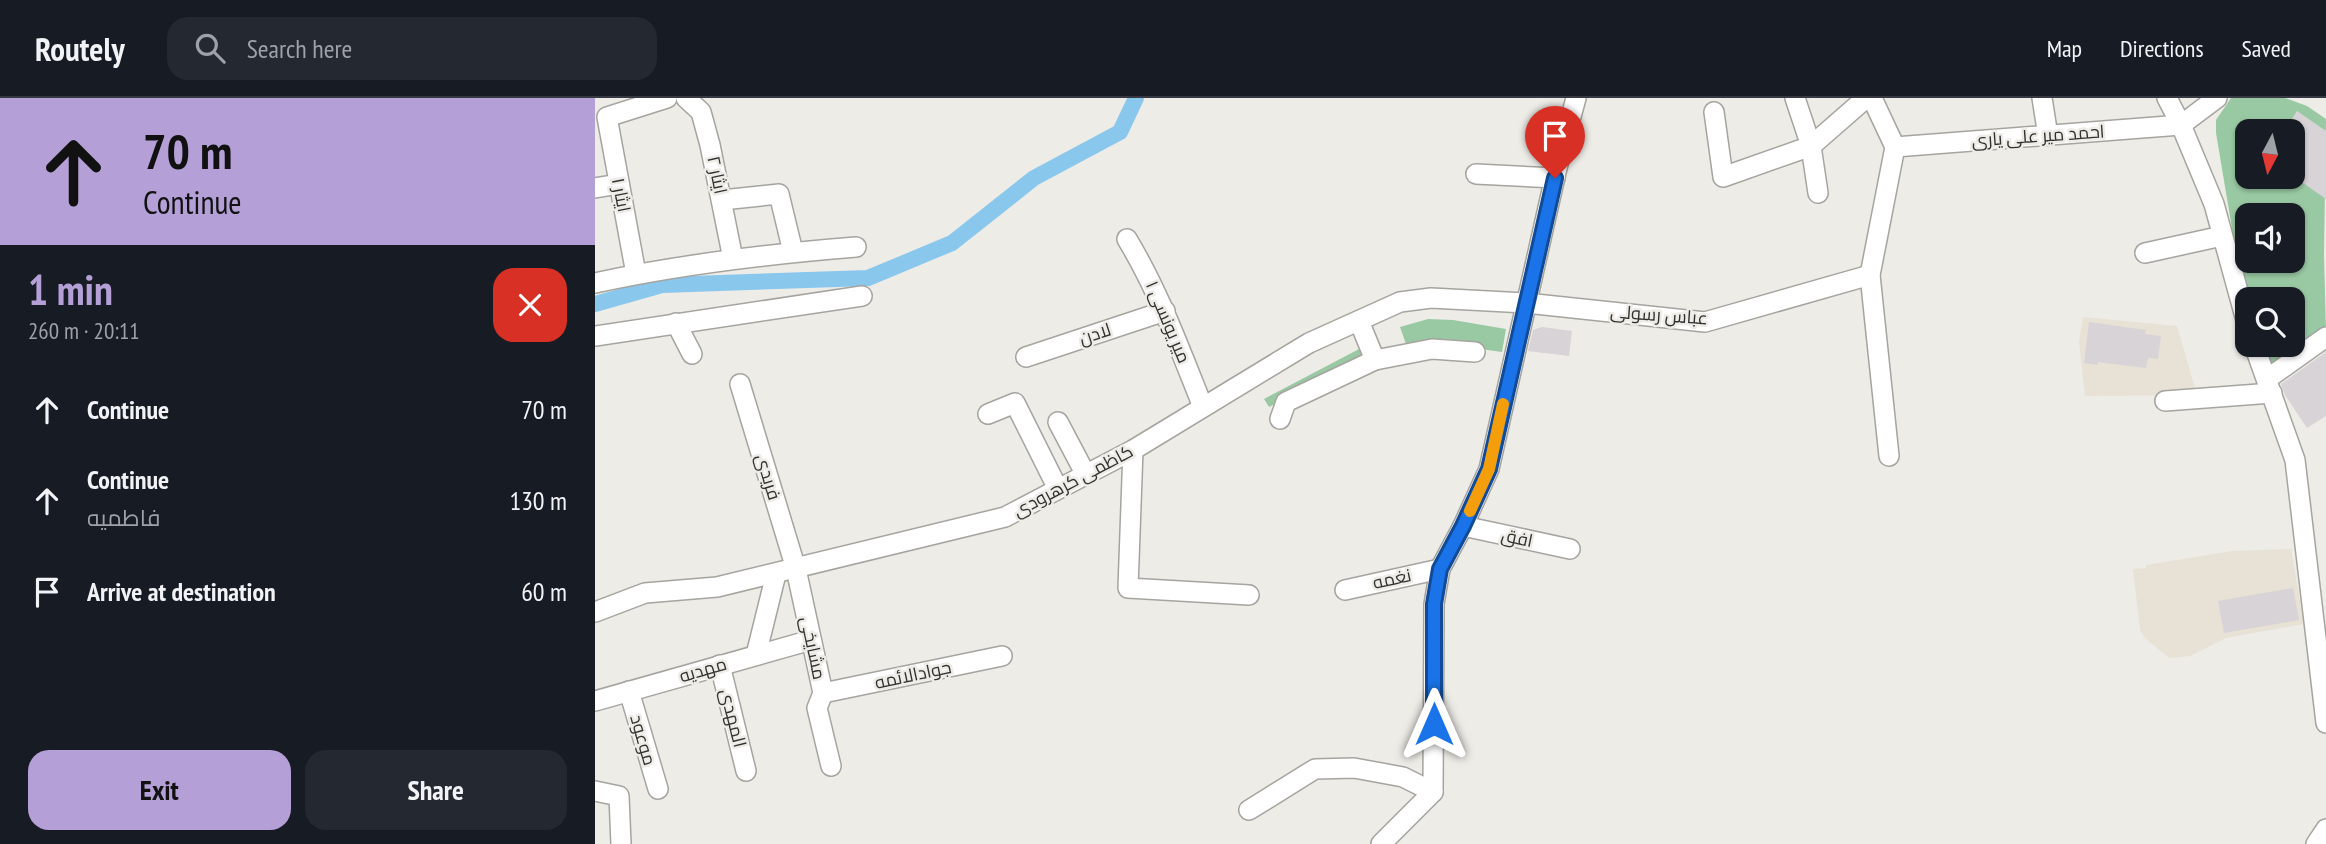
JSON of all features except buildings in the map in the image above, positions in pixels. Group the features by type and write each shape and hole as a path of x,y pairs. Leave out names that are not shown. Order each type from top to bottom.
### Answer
{"street":[{"name":"ایثار ۲","path":"686,98 701,111 733,259"},
{"path":"1381,844 1433,792 1434,604 1440,569 1489,469 1555,178 1576,98"},
{"path":"1795,98 1811,145 1818,193"},
{"path":"1714,112 1723,177 1811,145 1867,98"},
{"path":"1872,98 1895,147 1870,275 1889,456"},
{"path":"2042,98 2048,136"},
{"path":"2167,98 2214,205 2237,287"},
{"path":"2181,125 2217,98"},
{"name":"ایثار ۱","path":"636,274 607,117 656,99"},
{"name":"احمد میر علی یاری","path":"1895,147 2181,125"},
{"path":"1476,174 1555,178"},
{"path":"595,188 619,184"},
{"path":"722,200 779,194 793,252"},
{"path":"2145,253 2223,236"},
{"name":"میر یونسی ۱","path":"1127,239 1146,270 1165,311 1203,407"},
{"path":"595,283 733,259 856,247"},
{"name":"عباس رسولی","path":"1526,303 1706,322 1870,275"},
{"path":"595,336 862,296"},
{"name":"کاظمی کرهرودی","path":"595,612 645,593 717,587 1005,517 1133,450 1309,343 1400,302 1430,298 1526,303"},
{"name":"لادن","path":"1025,357 1165,311"},
{"path":"1359,321 1375,360"},
{"path":"676,323 692,354"},
{"path":"2165,401 2269,386 2326,337"},
{"path":"1280,419 1286,402 1375,360 1432,349 1475,352"},
{"path":"2258,357 2295,460 2317,578 2326,723"},
{"name":"فریدی","path":"740,384 796,569"},
{"path":"988,414 1015,403 1058,489"},
{"path":"1058,422 1086,475"},
{"path":"1133,450 1128,588 1249,595"},
{"name":"افق","path":"1463,526 1570,549"},
{"name":"مشایخی","path":"796,569 823,693 817,708 831,766"},
{"name":"نغمه","path":"1345,590 1440,569"},
{"path":"756,656 776,574"},
{"name":"مهدیه","path":"595,701 811,640"},
{"name":"جوادالائمه","path":"823,693 1002,656"},
{"name":"المهدی","path":"720,666 746,771"},
{"name":"موعود","path":"629,691 658,789"},
{"path":"1249,810 1315,769 1354,768 1403,777 1433,792"},
{"path":"595,791 619,796 621,844"},
{"path":"2316,844 2326,829"}],"shaded area":[{"path":"2083,317 2177,326 2197,395 2085,396 2079,342"},
{"path":"2291,549 2304,624 2226,638 2190,656 2169,658 2145,638 2140,630 2133,569 2232,551"}],"green space":[{"path":"2231,98 2285,98 2307,106 2326,119 2326,330 2305,346 2305,287 2243,287 2239,273 2305,273 2305,203 2235,203 2235,246 2216,120"},
{"path":"1428,319 1453,320 1506,329 1502,352 1436,343 1407,347 1400,327"},
{"path":"1361,348 1367,358 1269,407 1264,399"},
{"path":"2267,357 2290,357 2272,371"}],"waterway":[{"path":"595,304 662,285 868,278 952,243 1034,178 1120,132 1136,98"}],"slow traffic":[{"path":"1470,511 1489,469 1503,404"}],"route":[{"path":"1434,724 1434,604 1440,569 1489,469 1555,178"}]}
